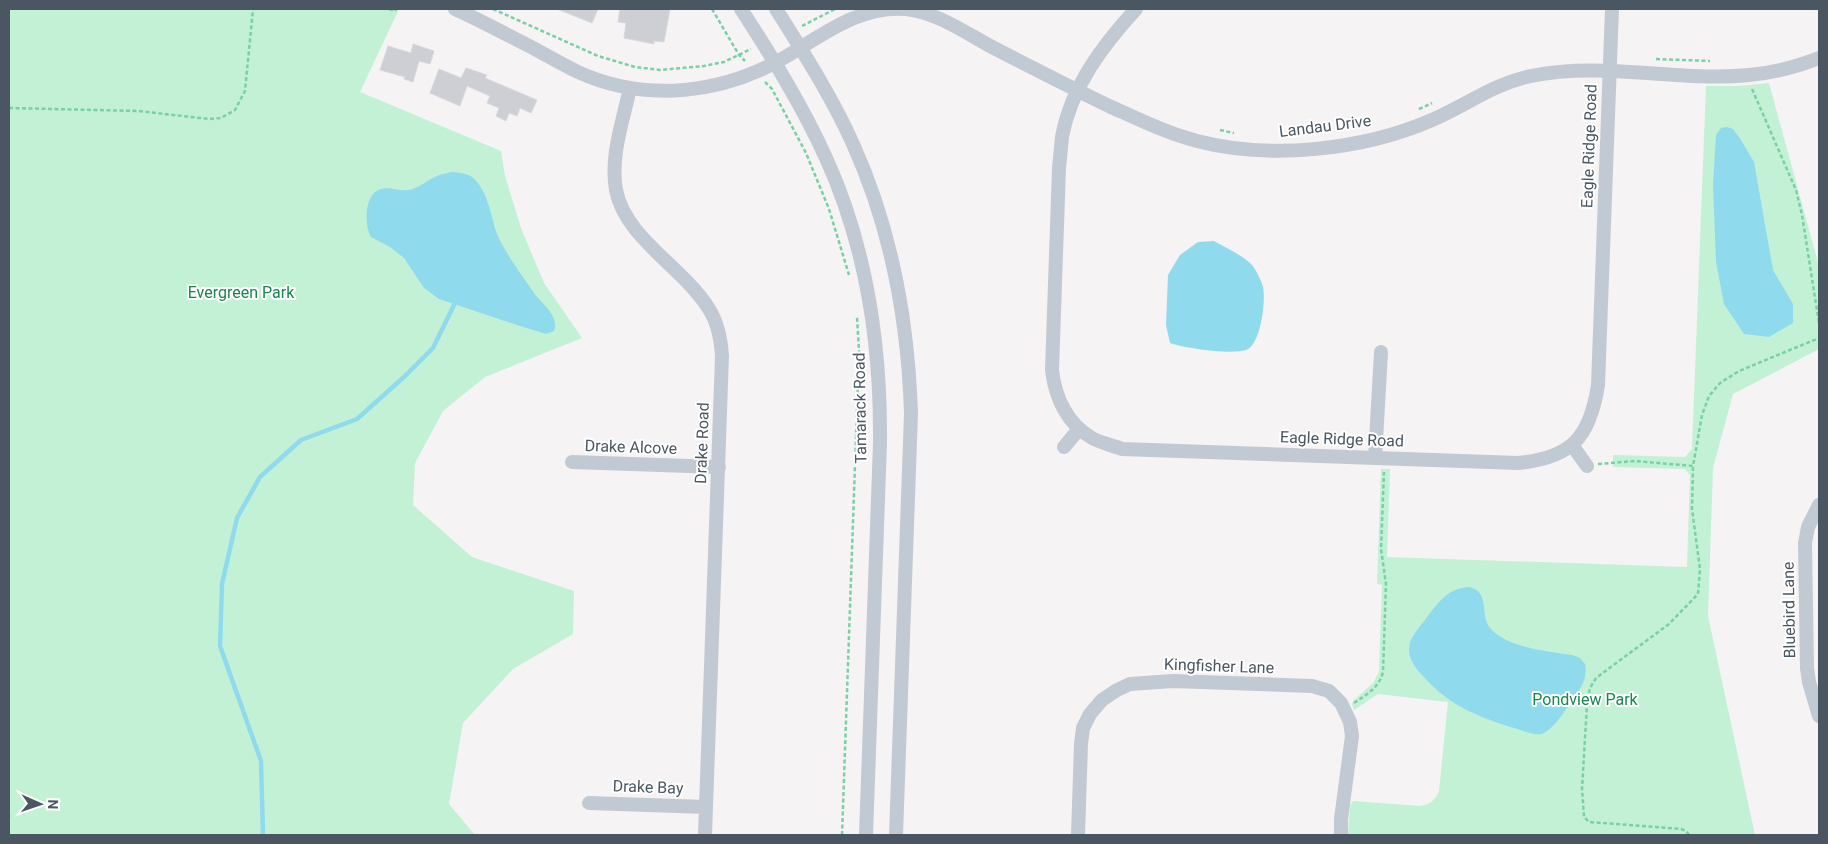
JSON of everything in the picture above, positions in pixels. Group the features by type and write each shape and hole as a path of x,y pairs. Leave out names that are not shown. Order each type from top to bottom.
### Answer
{"street":[{"name":"Landau Drive","path":"455,9 578,72 607,83 630,88 661,91 687,91 719,85 776,63 842,23 861,14 880,10 909,10 936,18 1078,91 1152,126 1197,141 1236,148 1274,151 1308,150 1384,137 1431,120 1495,88 1530,76 1567,72 1609,71 1705,76 1748,75 1780,71 1819,58"},
{"name":"Tamarack Road","path":"741,9 799,103 822,150 850,221 868,289 878,358 880,443 866,835"},
{"path":"776,9 837,111 865,172 886,237 897,282 905,336 911,413 896,835"},
{"name":"Eagle Ridge Road","path":"1136,9 1102,48 1078,91 1062,136 1059,168 1052,370 1054,387 1064,410 1079,429 1093,439 1122,449 1518,463 1556,456 1572,445 1585,429 1594,409 1598,385 1612,9"},
{"name":"Drake Road","path":"630,88 615,158 614,175 622,207 631,223 700,296 710,310 721,341 719,467 706,835"},
{"path":"1380,458 1381,352"},
{"path":"1064,447 1079,429"},
{"path":"1572,445 1587,466"},
{"name":"Drake Alcove","path":"572,462 719,467"},
{"name":"Bluebird Lane","path":"1819,505 1808,527 1805,543 1807,668 1819,716"},
{"name":"Kingfisher Lane","path":"1078,835 1081,744 1083,728 1090,714 1102,700 1116,690 1130,684 1156,681 1312,686 1329,691 1341,703 1350,722 1352,736 1341,835"},
{"name":"Drake Bay","path":"588,803 706,807"}],"path":[{"path":"9,108 139,111 209,119 221,118 235,110 245,91 253,9"},
{"path":"388,9 396,9"},
{"path":"493,9 598,56 634,67 660,70 704,66 724,62 739,55"},
{"path":"712,9 739,55 772,89 806,152 829,208 849,277"},
{"path":"806,24 835,9"},
{"path":"1654,58 1717,62"},
{"path":"1752,86 1796,190 1802,215 1819,323"},
{"path":"1415,110 1439,100"},
{"path":"1217,130 1238,133"},
{"path":"842,835 858,360 855,309"},
{"path":"1689,835 1686,831 1680,829 1589,822 1584,817 1582,789 1587,705 1590,688 1596,678 1669,624 1698,594 1700,569 1692,509 1693,466 1702,415 1709,396 1720,383 1739,371 1819,338"},
{"path":"1344,709 1373,690 1380,682 1383,672 1386,584 1380,549 1380,458"},
{"path":"1587,466 1635,461 1693,466"}],"green space":[{"name":"Evergreen Park","path":"9,9 399,9 360,92 501,151 505,176 521,228 544,283 582,338 485,377 443,411 415,463 413,505 472,557 574,591 573,634 513,669 463,723 449,804 475,835 9,835"},
{"name":"Pondview Park","path":"1769,83 1819,266 1819,349 1733,394 1713,468 1708,616 1755,835 1348,835 1350,806 1353,801 1420,806 1434,800 1439,791 1448,702 1378,694 1354,710 1352,704 1373,683 1379,672 1382,585 1377,584 1381,469 1390,469 1387,557 1687,567 1690,475 1685,469 1613,467 1613,455 1685,457 1692,449 1706,86 1739,86"}],"water":[{"path":"1721,128 1733,129 1754,162 1773,270 1793,304 1793,323 1769,337 1744,334 1724,304 1716,262 1713,185 1716,135"},
{"path":"452,172 471,176 484,193 500,241 534,293 555,320 554,331 546,334 439,299 424,288 404,258 390,247 371,237 367,225 367,210 371,196 375,192 385,188 413,189 439,175"},
{"path":"1214,241 1250,263 1258,274 1263,287 1264,302 1259,331 1251,346 1246,350 1230,352 1208,350 1170,343 1166,325 1168,275 1180,255 1198,242"},
{"path":"1469,587 1476,589 1480,594 1491,629 1507,641 1529,648 1572,655 1580,658 1585,664 1585,675 1580,689 1559,719 1544,733 1529,733 1464,709 1433,686 1412,661 1409,645 1415,633 1434,608 1448,594 1461,588"}],"building":[{"path":"557,9 598,9 592,23"},
{"path":"620,9 670,9 664,42 654,41 654,44 624,38 626,23 618,22"},
{"path":"413,44 434,51 430,64 419,61 413,82 404,79 405,77 380,70 388,46 411,53"},
{"path":"466,68 487,75 485,78 537,100 531,113 520,108 517,116 509,113 506,121 496,116 499,108 487,103 490,96 467,86 460,106 430,93 439,69 461,78"}],"waterway":[{"path":"263,835 261,761 220,646 222,584 237,518 260,477 301,440 357,419 404,377 433,348 454,305"}]}
